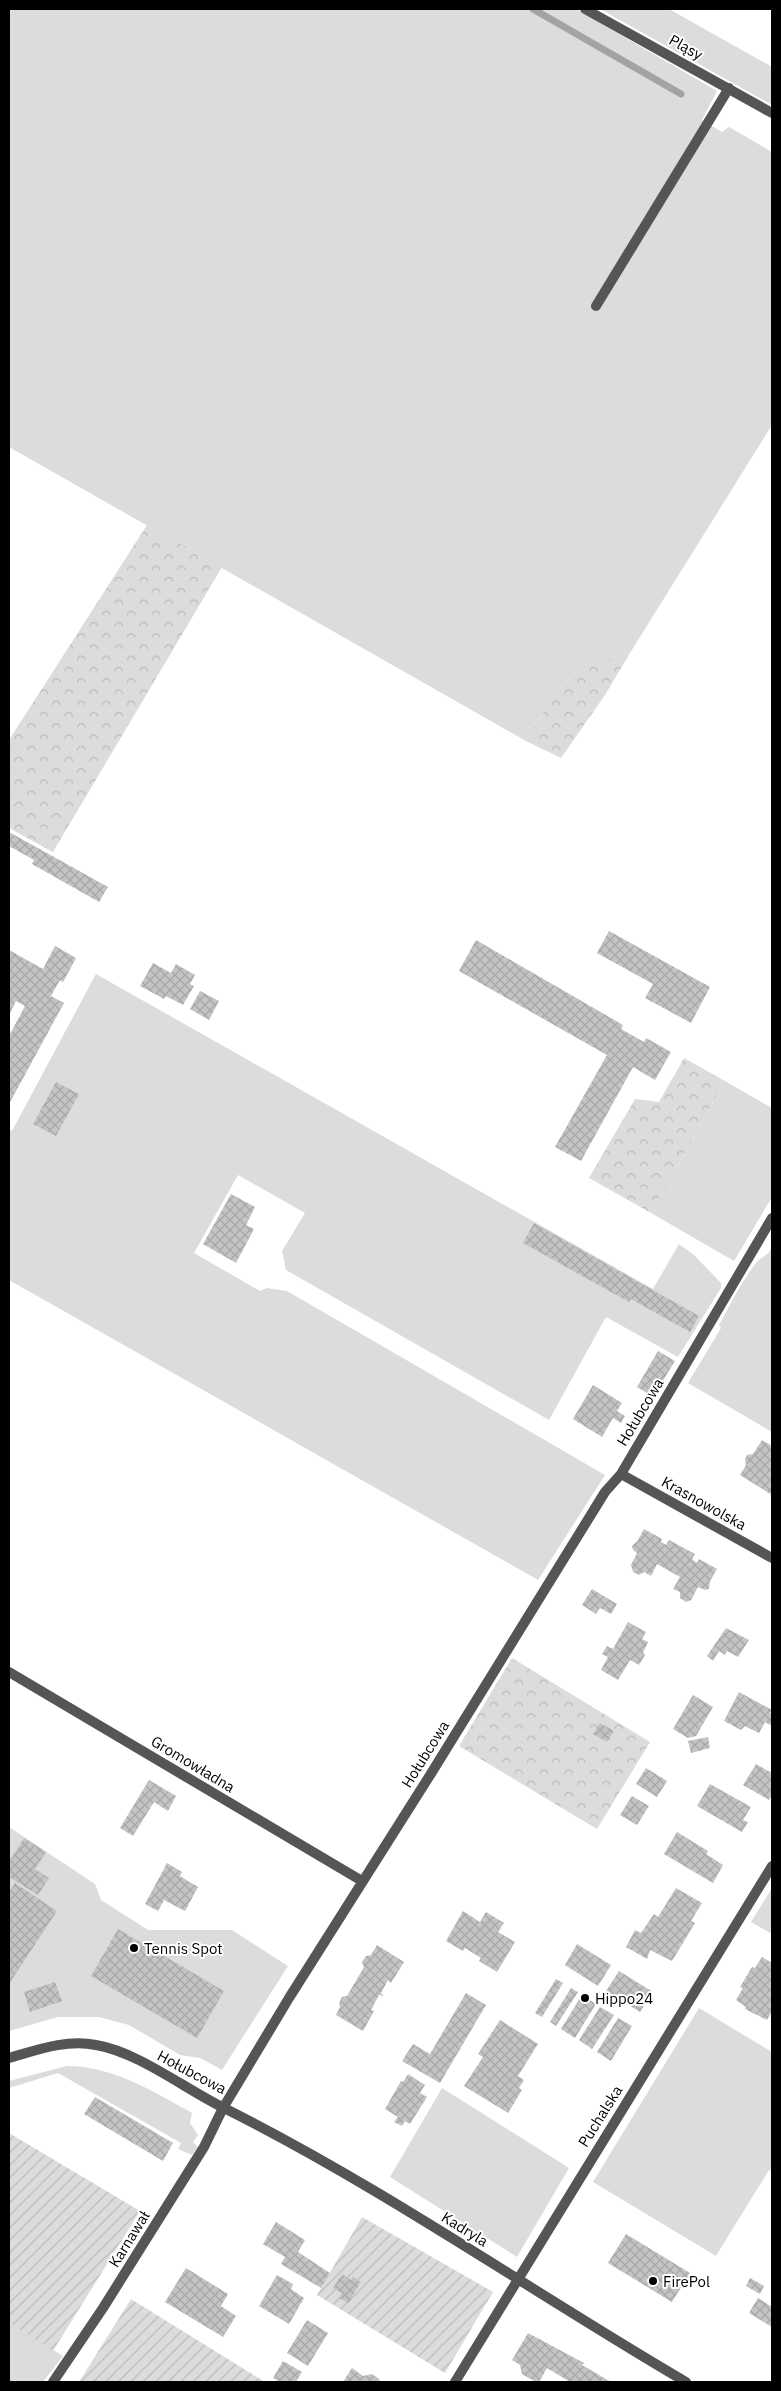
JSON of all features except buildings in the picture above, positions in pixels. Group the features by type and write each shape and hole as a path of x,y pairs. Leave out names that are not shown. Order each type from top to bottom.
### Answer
{"street":[{"name":"Pląsy","path":"585,9 772,113"},
{"path":"596,306 729,88"},
{"name":"Hołubcowa","path":"9,2058 60,2044 77,2043 105,2046 224,2108 288,1998 605,1492 620,1474 772,1218"},
{"name":"Krasnowolska","path":"620,1474 772,1558"},
{"name":"Gromowładna","path":"9,1672 362,1881"},
{"name":"Puchalska","path":"455,2382 772,1866"},
{"name":"Kadryla","path":"224,2108 259,2124 343,2173 686,2382"},
{"name":"Karnawał","path":"53,2382 103,2308 204,2148 224,2108"}],"green space":[{"path":"9,9 576,9 717,91 702,120 722,132 729,127 772,152 772,425 630,653 580,666 550,701 526,741 9,447"},
{"path":"600,9 669,9 772,67 772,105"},
{"path":"147,525 222,567 53,852 9,828 9,740"},
{"path":"630,653 605,695 561,758 526,741 550,701 580,666"},
{"path":"96,974 653,1289 679,1244 694,1255 721,1283 721,1288 678,1357 606,1317 549,1420 286,1270 282,1251 305,1213 238,1175 194,1253 260,1291 267,1288 287,1291 605,1475 538,1580 9,1280 9,1129 12,1131"},
{"path":"684,1058 725,1081 651,1213 589,1178 635,1099 659,1102"},
{"path":"725,1081 772,1108 772,1197 734,1261 651,1213"},
{"path":"772,1248 772,1432 688,1383 721,1328 719,1325 745,1278 756,1263"},
{"path":"512,1658 650,1742 597,1829 459,1746"},
{"name":"Tennis Spot","path":"9,1827 95,1884 101,1900 148,1930 232,1930 288,1966 222,2070 200,2058 180,2055 129,2025 99,2017 58,2017 9,2031"},
{"path":"772,1888 772,1934 751,1922"},
{"path":"699,2008 772,2052 772,2171 769,2170 716,2256 593,2182"},
{"path":"67,2066 100,2070 132,2081 192,2113 190,2123 198,2135 193,2142 198,2147 192,2155 178,2149 181,2143 58,2073 9,2088 9,2081"},
{"path":"442,2088 569,2168 517,2257 390,2177"},
{"path":"9,2133 140,2211 53,2351 10,2323 9,2319"},
{"path":"362,2217 493,2292 445,2373 317,2295"},
{"path":"131,2299 265,2382 79,2382"},
{"path":"9,2319 10,2323 63,2356 43,2382 9,2382"}],"waterway":[{"path":"533,9 681,94"}],"place":[{"name":"Tennis Spot","path":"134,1948"},
{"name":"Hippo24","path":"585,1998"},
{"name":"FirePol","path":"653,2281"}]}
